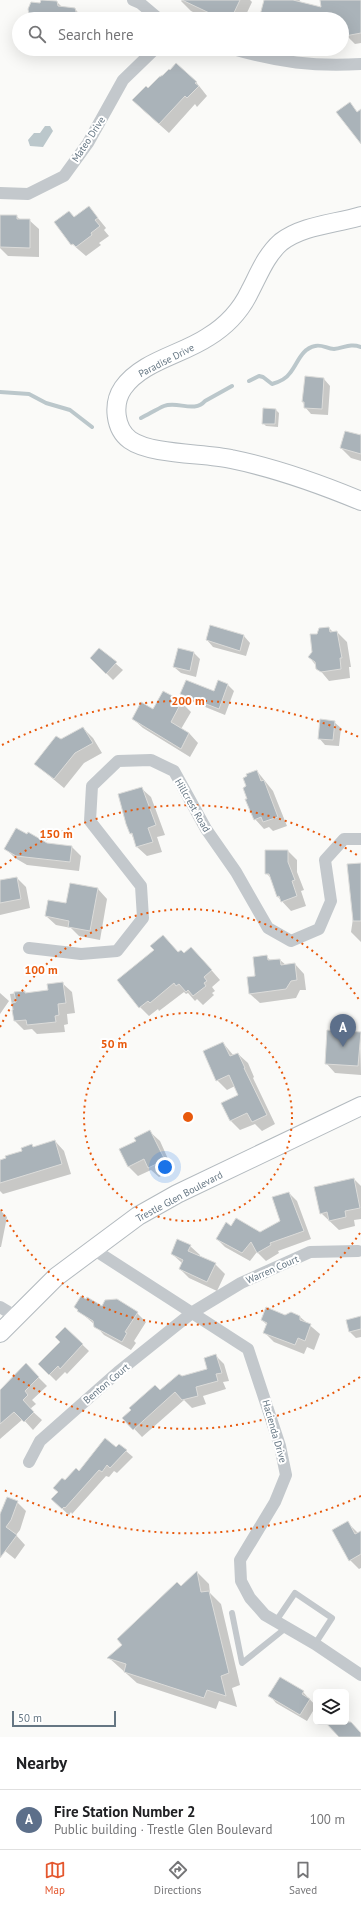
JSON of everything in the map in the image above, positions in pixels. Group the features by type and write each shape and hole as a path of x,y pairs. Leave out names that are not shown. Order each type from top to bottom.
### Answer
{"street":[{"path":"133,0 140,3 151,12"},
{"name":"Mateo Drive","path":"0,193 28,194 64,176 88,143 124,80 148,56"},
{"path":"260,56 284,62 326,66 361,64"},
{"name":"Paradise Drive","path":"361,216 300,232 281,243 270,253 244,302 229,320 200,342 148,367 132,378 122,389 116,409 118,422 124,434 130,440 142,446 245,462 317,484 361,501"},
{"name":"Hillcrest Road","path":"29,948 82,954 117,951 143,918 141,886 90,821 92,786 118,761 151,760 174,771 206,829 236,872 268,928 291,940 319,929 331,901 325,860 344,839 361,839"},
{"name":"Trestle Glen Boulevard","path":"0,1333 15,1316 52,1281 138,1216 164,1201 361,1106"},
{"name":"Hacienda Drive","path":"93,1249 194,1312 248,1349 280,1446 286,1475 275,1502 240,1560 241,1581 250,1598 265,1615 315,1644 361,1676"},
{"name":"Warren Court","path":"194,1312 241,1283 310,1252 358,1251"},
{"path":"0,1307 15,1316"},
{"name":"Benton Court","path":"29,1462 40,1441 118,1372 194,1312"}],"lane":[{"path":"232,1613 242,1663 282,1624 295,1593 332,1618 315,1644"}],"shaded area":[{"path":"45,126 50,126 53,131 43,147 30,146 28,140 34,133 40,133"}],"building":[{"path":"41,0 57,1 58,6 75,8 76,12 29,12 28,9 31,2 40,3"},
{"path":"182,0 240,0 234,12 207,12"},
{"path":"264,0 293,0 321,7 320,0 361,0 361,33 349,35 349,12 261,12"},
{"path":"176,63 197,82 195,83 199,86 187,98 185,96 159,124 132,100 146,86 148,88 159,77 169,69 170,70"},
{"path":"350,102 357,112 361,109 361,144 336,112"},
{"path":"89,206 98,218 95,220 100,226 91,233 92,235 76,247 73,244 71,245 54,222 69,211 74,217"},
{"path":"0,215 17,215 17,219 30,219 30,248 0,247"},
{"path":"305,376 324,378 322,409 304,408 304,402 302,402"},
{"path":"263,408 276,409 275,424 262,424"},
{"path":"345,431 361,435 361,454 340,448"},
{"path":"210,625 244,635 240,651 206,640"},
{"path":"329,627 330,632 337,631 342,658 340,658 341,669 321,672 316,669 315,662 308,657 312,652 310,634 317,634 319,628"},
{"path":"99,648 117,662 106,674 90,658"},
{"path":"178,648 194,652 190,671 173,667"},
{"path":"186,680 214,691 218,680 228,684 219,709 180,694"},
{"path":"163,691 182,701 171,722 189,733 181,749 132,719 141,702 153,709"},
{"path":"320,719 335,721 333,740 318,739"},
{"path":"83,727 93,743 75,753 54,779 34,764 56,736 61,739"},
{"path":"257,770 261,781 264,780 278,817 263,822 261,817 254,820 245,799 247,799 243,788 246,786 243,778 247,776 246,774"},
{"path":"142,787 156,825 148,828 153,842 136,847 132,833 130,834 126,824 118,794"},
{"path":"16,828 27,834 28,832 47,843 72,846 70,862 16,856 4,849"},
{"path":"265,850 288,850 288,862 295,880 292,881 297,896 281,902 279,896 277,897 269,874 265,874"},
{"path":"361,863 361,921 353,921 347,864"},
{"path":"17,877 21,899 0,903 0,880"},
{"path":"70,883 98,888 90,931 68,927 69,921 45,916 48,900 66,903"},
{"path":"163,935 178,952 181,950 184,953 191,947 212,970 204,977 207,981 204,983 206,986 193,996 188,990 186,992 179,984 176,986 174,983 150,1003 148,1001 139,1008 117,980 154,950 150,946"},
{"path":"267,955 268,960 280,959 281,965 295,963 297,980 291,981 286,989 249,994 247,977 255,976 253,957"},
{"path":"63,982 66,1003 58,1004 59,1015 55,1016 56,1022 27,1025 26,1020 14,1021 12,1003 16,1002 14,992 25,991 25,993 48,990 47,984"},
{"path":"327,1030 361,1032 358,1066 325,1064"},
{"path":"223,1042 230,1056 238,1053 267,1115 252,1122 247,1113 230,1121 221,1103 238,1095 229,1075 216,1081 203,1051"},
{"path":"150,1130 165,1160 148,1168 144,1159 128,1167 119,1149 136,1141 134,1138"},
{"path":"55,1140 62,1164 0,1183 0,1160 6,1158 5,1156 22,1151 21,1148 32,1144 33,1147"},
{"path":"354,1178 360,1208 345,1211 346,1217 329,1221 327,1212 320,1214 314,1187"},
{"path":"289,1192 304,1231 270,1243 271,1245 257,1253 251,1242 242,1253 216,1239 226,1222 231,1226 236,1218 260,1232 280,1221 272,1197"},
{"path":"177,1239 191,1245 188,1251 216,1263 207,1282 179,1269 183,1260 171,1254"},
{"path":"81,1296 86,1299 87,1297 102,1306 105,1300 117,1299 138,1312 125,1332 127,1333 122,1342 94,1327 93,1321 77,1311 78,1310 74,1307"},
{"path":"266,1307 285,1315 291,1312 300,1316 300,1320 311,1324 305,1341 298,1338 295,1345 263,1333 267,1323 261,1320"},
{"path":"361,1316 361,1329 349,1332 346,1320"},
{"path":"65,1327 83,1344 60,1369 58,1366 49,1375 38,1364 60,1342 55,1337"},
{"path":"216,1354 222,1373 216,1374 218,1381 196,1387 198,1396 182,1400 175,1392 133,1430 122,1418 131,1410 129,1408 155,1385 160,1390 179,1374 182,1376 207,1369 204,1358"},
{"path":"26,1363 39,1377 25,1391 28,1395 23,1400 34,1412 24,1422 14,1412 0,1424 0,1390"},
{"path":"105,1438 116,1447 119,1444 127,1450 110,1468 107,1465 102,1472 99,1470 65,1508 64,1507 62,1509 51,1499 58,1492 53,1488 62,1478 65,1480 76,1468 79,1471"},
{"path":"7,1497 18,1501 11,1520 6,1527 17,1535 0,1558 0,1514"},
{"path":"348,1521 355,1534 361,1531 361,1554 349,1561 332,1530"},
{"path":"197,1571 201,1592 209,1591 229,1673 221,1676 226,1696 207,1690 204,1698 124,1672 126,1664 107,1658 122,1645 117,1639 177,1582 181,1586"},
{"path":"280,1677 304,1691 302,1694 310,1699 300,1715 268,1696"},
{"path":"349,1722 351,1722 361,1733 361,1737 339,1737 328,1725 349,1725"}],"waterway":[{"path":"249,381 259,376 263,377 272,384 282,380 293,369 303,353 315,346 334,349 350,346 361,347"},
{"path":"141,418 164,406 196,406 232,386"},
{"path":"0,392 29,394 46,403 70,410 92,427"}],"place":[{"name":"Fire Station Number 2","path":"343,1047"}]}
